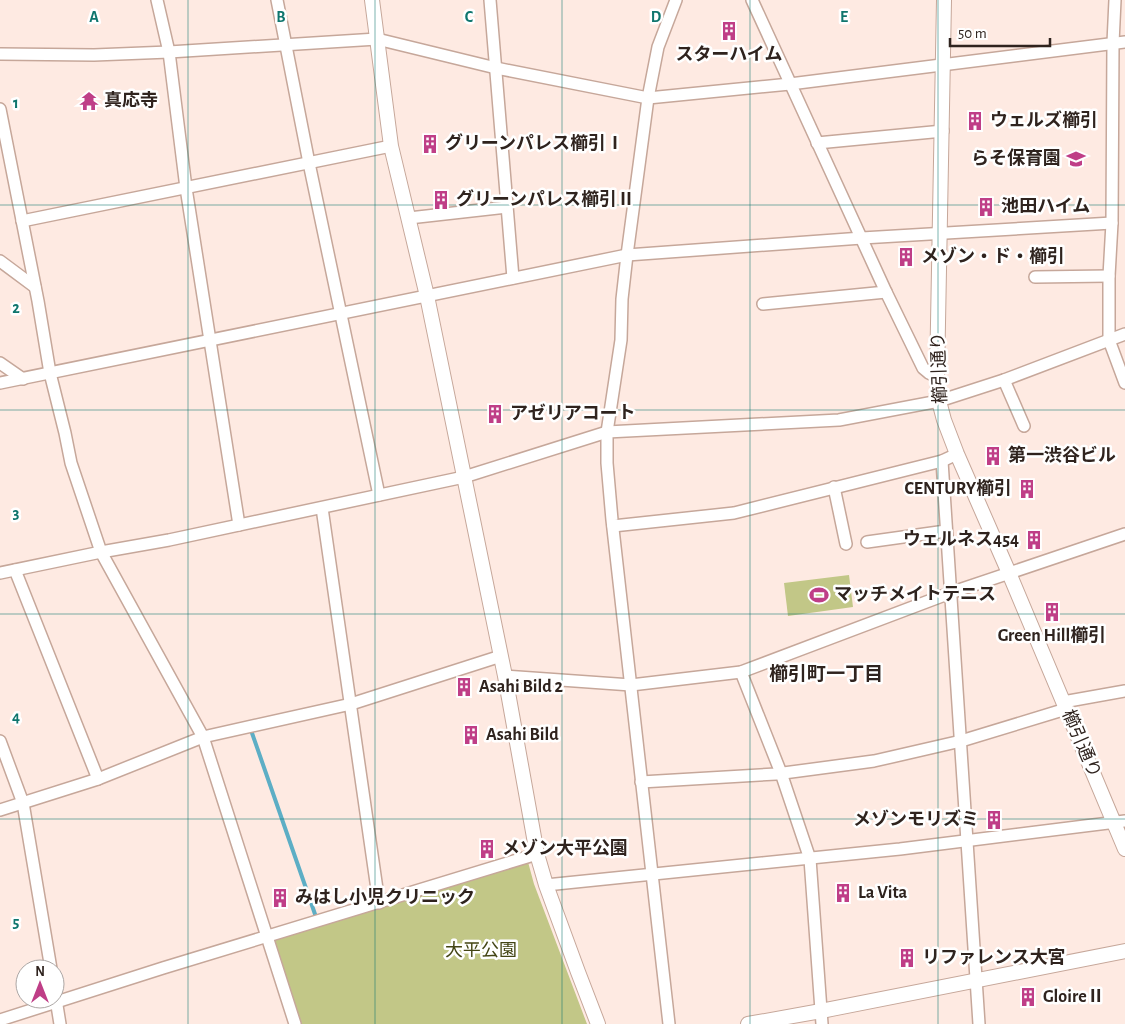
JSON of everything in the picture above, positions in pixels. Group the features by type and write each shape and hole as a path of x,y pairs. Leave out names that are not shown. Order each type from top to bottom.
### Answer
{"street":[{"path":"157,0 169,52 186,188 239,525"},
{"path":"277,0 340,314 379,495"},
{"path":"372,0 391,146 427,296 505,676 537,854 546,885 598,1024"},
{"path":"490,0 513,278"},
{"path":"669,1024 613,526 607,463 607,432 621,340 622,299 648,98 658,47 676,0"},
{"path":"752,0 886,292 923,368 928,373 937,377"},
{"name":"櫛引通り","path":"944,0 937,377 939,401 957,454 1010,573 1065,706 1120,822 1125,849"},
{"path":"1115,0 1119,42 1109,276 1109,340 1125,383"},
{"path":"0,54 94,55 169,52 377,38 496,68 648,98 790,84 1119,42"},
{"path":"0,109 50,373 65,433 70,463 101,552 203,738 295,1024"},
{"path":"817,142 943,131"},
{"path":"22,221 391,146"},
{"path":"409,218 507,207"},
{"path":"0,383 627,255 862,238 1112,224"},
{"path":"0,262 35,287"},
{"path":"1035,277 1109,276"},
{"path":"763,304 886,292"},
{"path":"0,573 169,540 464,477 607,432 839,420 939,401 1004,380 1125,334"},
{"path":"0,363 23,379"},
{"path":"1004,380 1024,426"},
{"path":"613,526 734,513 942,461 957,454"},
{"path":"942,461 979,1024"},
{"path":"834,487 846,544"},
{"path":"322,508 379,903"},
{"path":"867,542 946,531"},
{"path":"505,676 631,686 742,672 950,593 1125,534"},
{"path":"15,570 98,779"},
{"path":"0,810 98,779 203,738 351,704 501,656"},
{"path":"742,672 781,773 810,859 822,1017"},
{"path":"641,782 781,773 874,761 961,741 1065,706 1125,691"},
{"path":"0,741 23,803 49,959"},
{"path":"546,885 810,859 1120,822"},
{"path":"65,994 268,937 537,854"},
{"path":"748,1024 822,1017 976,980 1125,951"},
{"path":"0,1020 27,1009"},
{"path":"58,1009 60,1024"}],"green space":[{"name":"マッチメイトテニス","path":"849,575 853,607 788,616 784,583"},
{"name":"大平公園","path":"528,862 534,884 587,1024 300,1024 274,938"}],"waterway":[{"path":"252,733 316,917"}],"place":[{"name":"スターハイム","path":"729,31"},
{"name":"真応寺","path":"89,101"},
{"name":"ウェルズ櫛引","path":"975,121"},
{"name":"グリーンパレス櫛引Ⅰ","path":"430,144"},
{"name":"らそ保育園","path":"1076,159"},
{"name":"グリーンパレス櫛引Ⅱ","path":"441,200"},
{"name":"池田ハイム","path":"986,207"},
{"name":"メゾン・ド・櫛引","path":"906,257"},
{"name":"アゼリアコート","path":"495,414"},
{"name":"第一渋谷ビル","path":"993,456"},
{"name":"CENTURY櫛引","path":"1027,489"},
{"name":"ウェルネス454","path":"1034,540"},
{"name":"マッチメイトテニス","path":"819,595"},
{"name":"Green Hill櫛引","path":"1052,612"},
{"name":"Asahi Bild 2","path":"464,687"},
{"name":"Asahi Bild","path":"471,735"},
{"name":"メゾンモリズミ","path":"994,820"},
{"name":"メゾン大平公園","path":"487,849"},
{"name":"La Vita","path":"843,893"},
{"name":"みはし小児クリニック","path":"280,898"},
{"name":"リファレンス大宮","path":"907,958"},
{"name":"GloireⅡ","path":"1028,997"}],"district":[{"name":"櫛引町一丁目","path":"826,674"}]}
